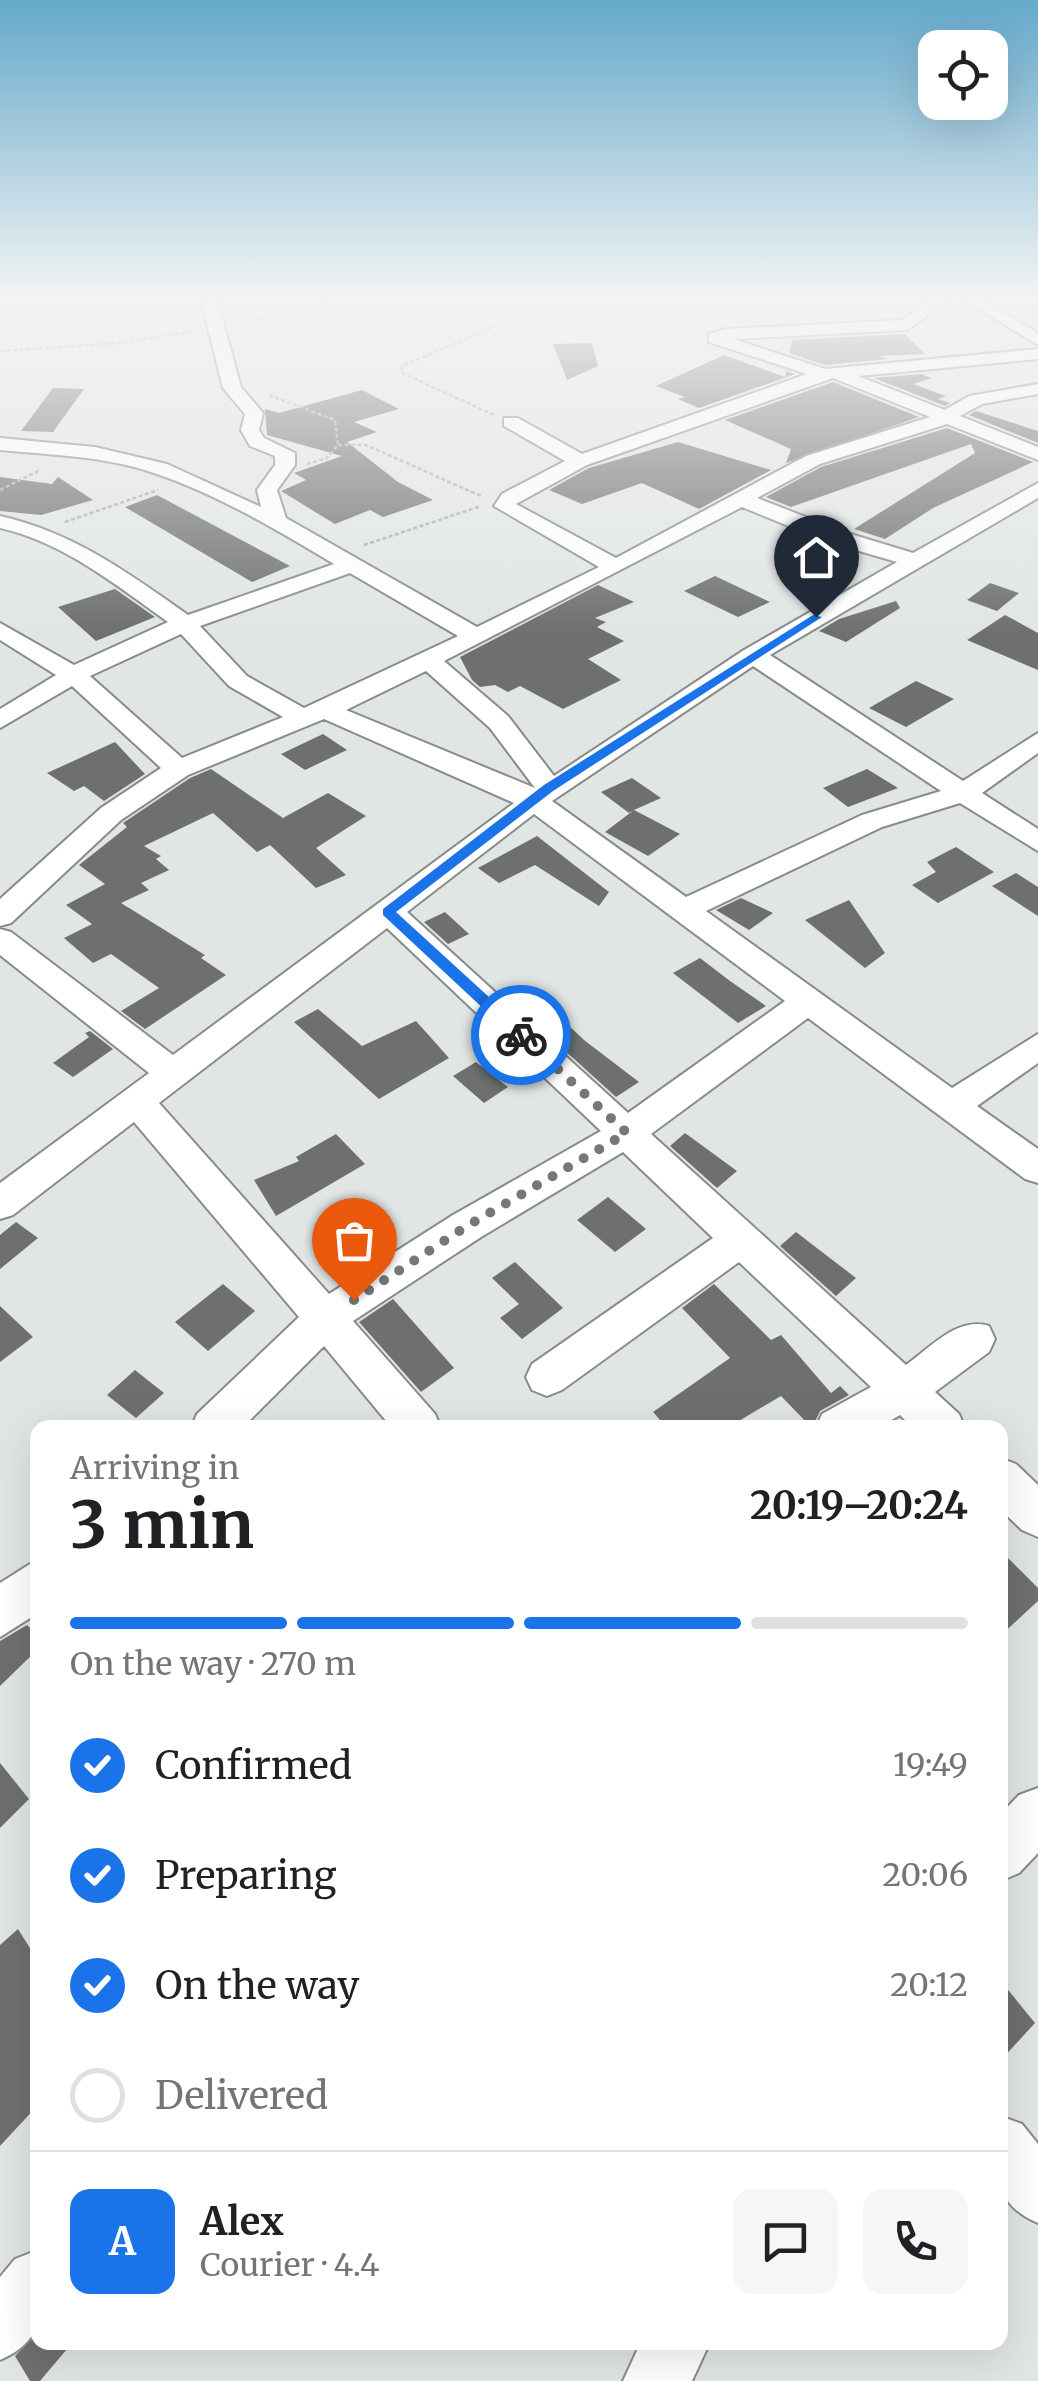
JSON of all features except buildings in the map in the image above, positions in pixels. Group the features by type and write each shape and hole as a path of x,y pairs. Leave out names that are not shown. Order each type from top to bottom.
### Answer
{"street":[{"path":"252,411 250,430 257,442 284,454 286,465 267,490 276,522"},
{"path":"616,567 504,506 509,498 580,461 721,411"},
{"path":"931,411 1038,454"},
{"path":"5,904 111,814 178,769 313,714 428,660 616,567 814,460 948,418 951,411"},
{"path":"511,422 580,461"},
{"path":"0,444 95,453 160,468 276,522 476,636"},
{"path":"6,1185 137,1101 542,795 753,655 911,559 1038,489"},
{"path":"738,498 836,537 911,559"},
{"path":"0,522 27,528 98,562 184,622 238,681 313,714 542,795 686,909 1038,1169"},
{"path":"0,720 75,676 184,622 345,561"},
{"path":"0,630 75,676 178,769"},
{"path":"753,655 1038,842"},
{"path":"428,660 499,722 542,795"},
{"path":"686,909 872,821 964,793 1038,741"},
{"path":"388,912 936,1420"},
{"path":"0,939 172,1072"},
{"path":"220,1420 325,1318 467,1226 627,1133 810,999"},
{"path":"954,1104 1038,1046"},
{"path":"137,1101 413,1420"},
{"path":"547,1378 741,1239"},
{"path":"850,1420 904,1390 974,1339"},
{"path":"1008,1486 1038,1514"},
{"path":"0,1613 30,1589"},
{"path":"1008,1846 1038,1814"},
{"path":"1008,2156 1038,2192"},
{"path":"0,2326 30,2291"},
{"path":"656,2381 673,2350"}],"path":[{"path":"267,490 297,466 328,458 338,445 334,420 310,411"},
{"path":"485,411 511,422"},
{"path":"338,445 366,444 504,506"},
{"path":"27,528 66,522 144,494 194,483"},
{"path":"345,561 388,534 420,528 475,506 504,506"}],"way so far":[{"path":"354,1300 467,1226 627,1133 521,1035"}],"route":[{"path":"521,1035 388,912 548,788 816,617"}]}
